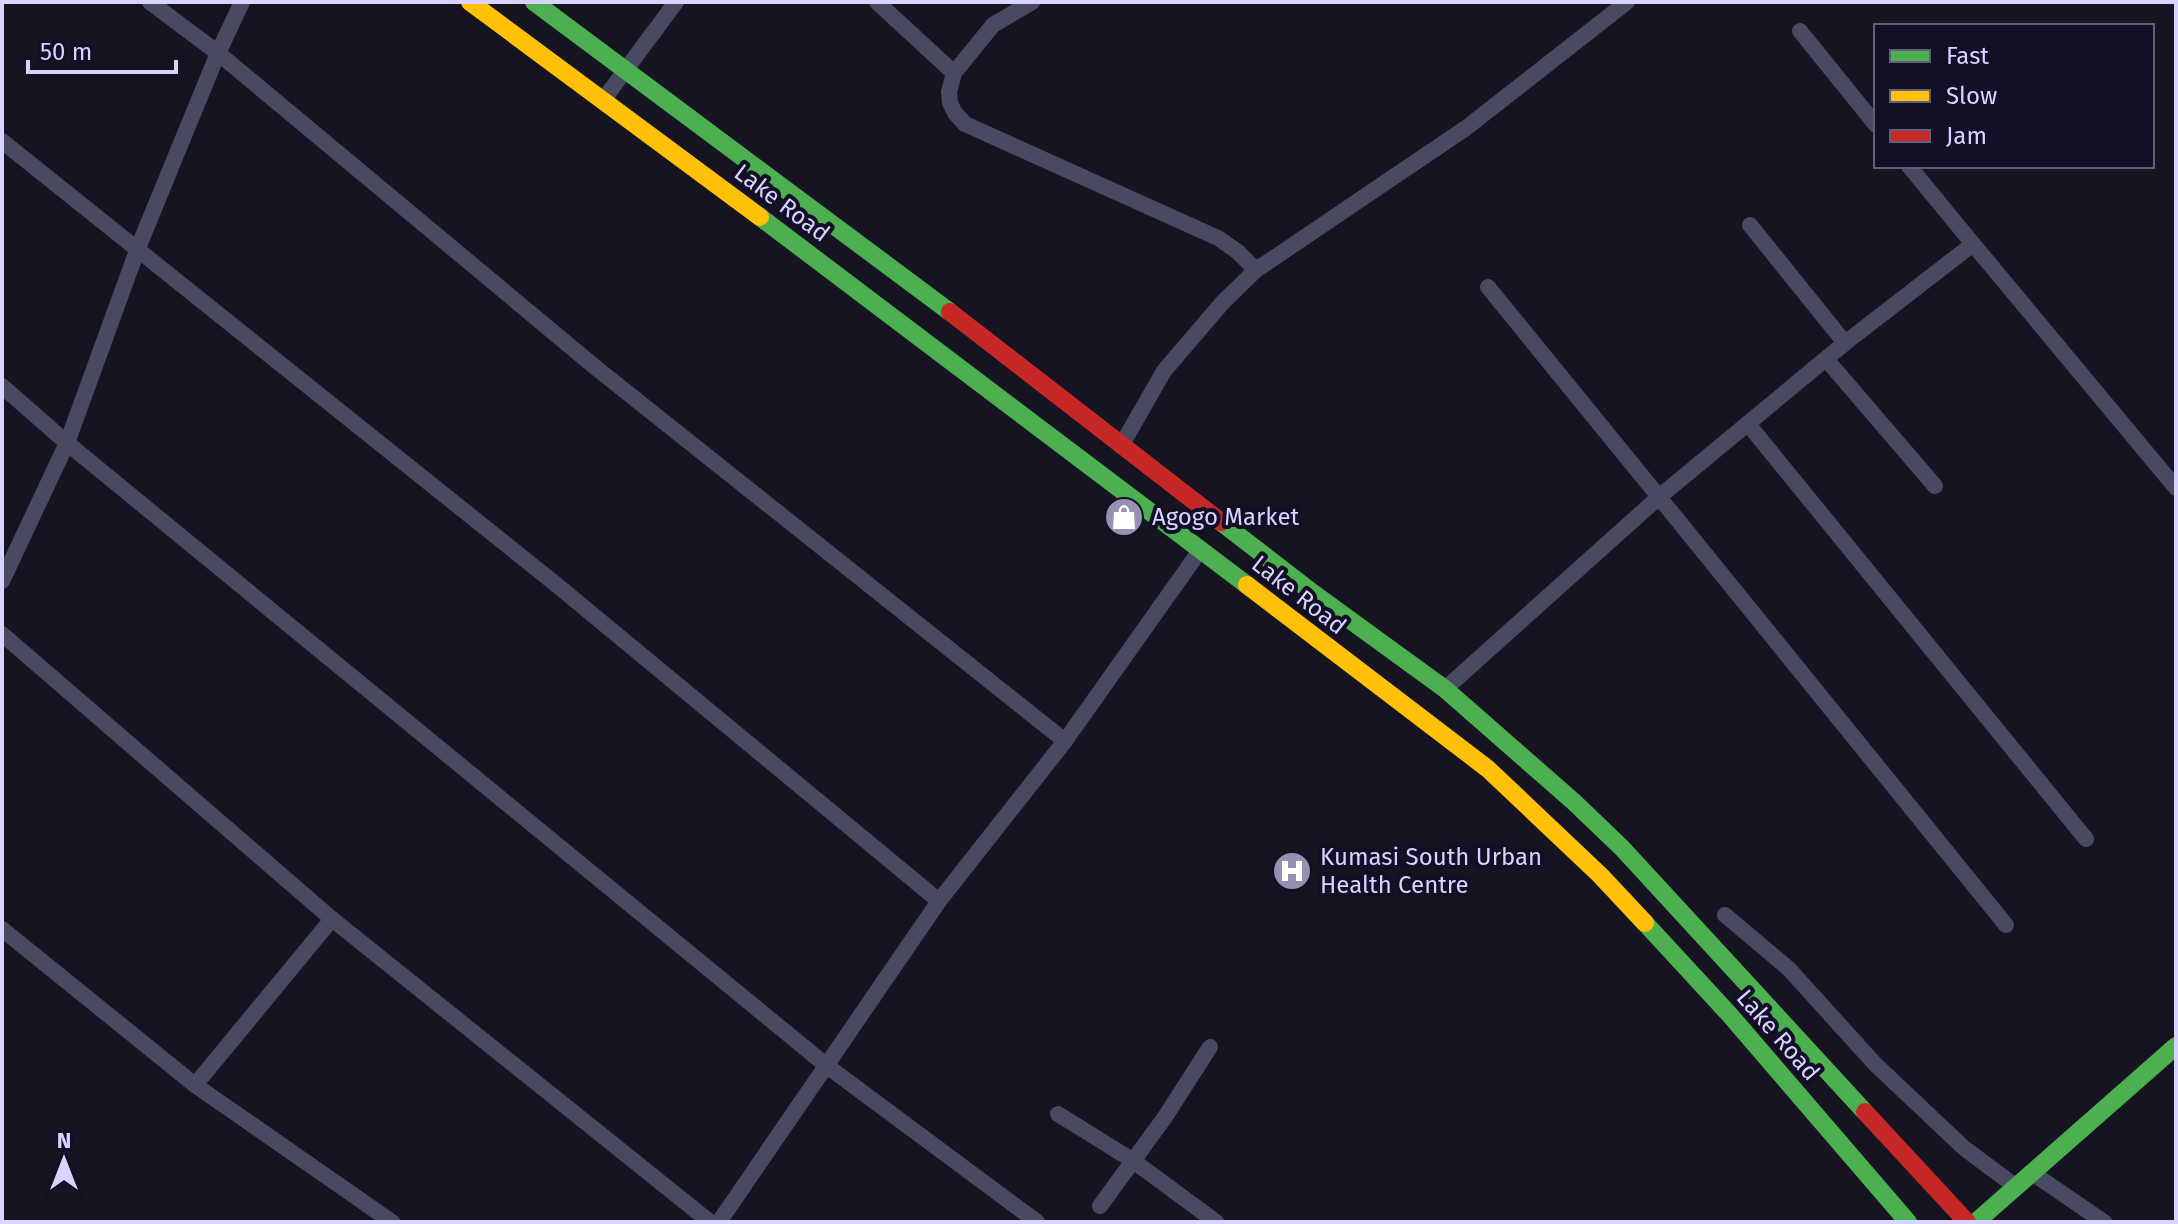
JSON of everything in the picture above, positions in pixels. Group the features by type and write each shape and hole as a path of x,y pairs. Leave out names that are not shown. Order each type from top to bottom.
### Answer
{"main road":[{"name":"Lake Road","path":"470,2 604,99 1488,769 1600,875 1729,1014 1908,1222"},
{"name":"Lake Road","path":"534,2 890,265 1313,593 1445,689 1622,848 1967,1222"},
{"path":"1976,1222 2176,1046"}],"street":[{"path":"150,2 218,53 595,367 1065,741"},
{"path":"2,581 67,443 138,248 242,2"},
{"path":"604,99 676,2"},
{"path":"877,2 954,73"},
{"path":"1032,2 993,25 954,73 949,92 955,113 965,124 1197,227 1238,252 1256,270"},
{"path":"1121,446 1164,371 1223,302 1256,270 1466,128 1627,2"},
{"path":"1800,31 1874,123"},
{"path":"2,141 558,586 939,901"},
{"path":"1911,168 2176,488"},
{"path":"1750,225 1845,343"},
{"path":"1445,689 1659,497 1845,343 1973,244"},
{"path":"1488,287 2006,925"},
{"path":"1826,359 1935,486"},
{"path":"2,386 67,443 827,1066 1037,1222"},
{"path":"1748,424 2086,839"},
{"path":"719,1222 939,901 1065,741 1201,549"},
{"path":"2,634 332,919 710,1222"},
{"path":"1725,915 1789,969 1875,1064 1964,1148 2015,1186"},
{"path":"195,1085 332,919"},
{"path":"2,929 195,1085 392,1222"},
{"path":"1100,1206 1165,1117 1210,1047"},
{"path":"1058,1114 1132,1160 1216,1222"},
{"path":"2031,1172 2104,1222"}],"traffic: fast":[{"path":"534,2 950,312"},
{"path":"760,217 1247,585"},
{"path":"1221,522 1445,689 1574,802 1622,848 1865,1112"},
{"path":"1645,923 1729,1014 1908,1222"},
{"path":"1976,1222 2176,1046"}],"traffic: slow":[{"path":"470,2 760,217"},
{"path":"1247,585 1488,769 1600,875 1645,923"}],"traffic: jam":[{"path":"950,312 1221,522"},
{"path":"1865,1112 1967,1222"}],"place":[{"name":"Agogo Market","path":"1124,517"},
{"name":"Kumasi South Urban Health Centre","path":"1292,871"}]}
